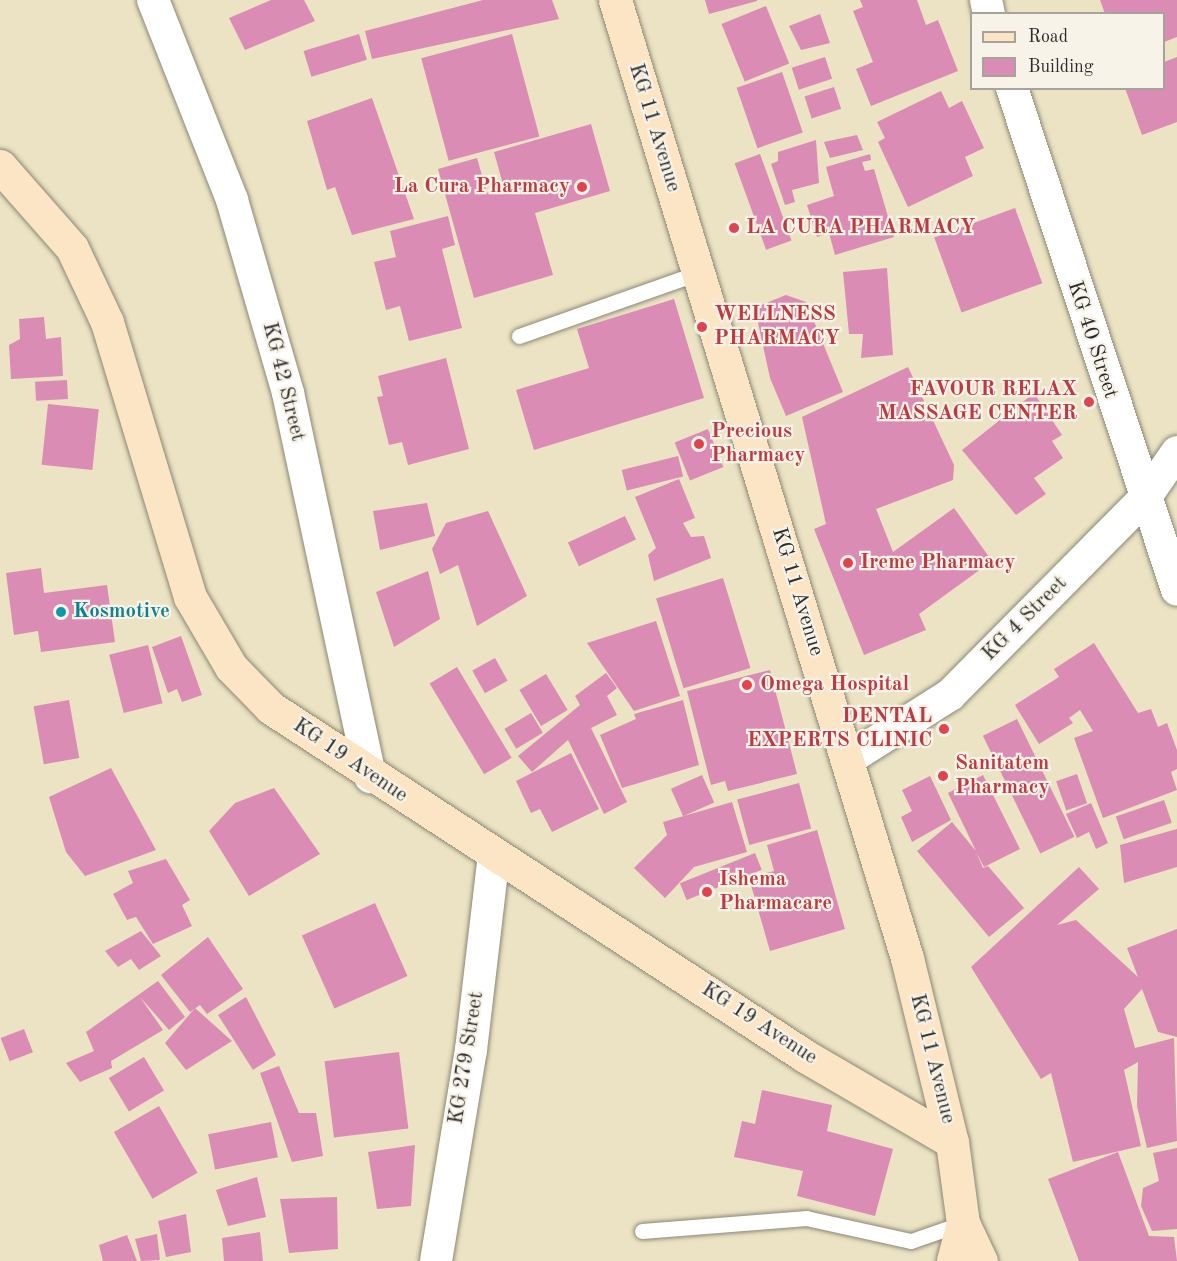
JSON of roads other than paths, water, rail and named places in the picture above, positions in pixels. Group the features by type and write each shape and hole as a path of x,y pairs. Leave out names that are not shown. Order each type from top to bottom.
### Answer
{"main road":[{"name":"KG 11 Avenue","path":"615,0 849,759 907,958 952,1142 963,1223 953,1261"},
{"name":"KG 19 Avenue","path":"0,166 72,248 107,322 190,597 231,666 271,708 370,777 603,921 805,1056 952,1142"},
{"path":"963,1223 981,1261"}],"street":[{"name":"KG 42 Street","path":"153,0 232,200 288,393 370,777"},
{"name":"KG 40 Street","path":"1013,90 1144,498 1177,590"},
{"name":"KG 4 Street","path":"849,759 950,695 1144,498 1177,452"},
{"name":"KG 279 Street","path":"436,1261 471,1050 494,855"}],"lane":[{"path":"519,336 698,273"},
{"path":"642,1231 806,1218 911,1241 963,1223"}],"place":[{"name":"La Cura Pharmacy","path":"582,187"},
{"name":"LA CURA PHARMACY","path":"734,228"},
{"name":"WELLNESS PHARMACY","path":"702,327"},
{"name":"FAVOUR RELAX MASSAGE CENTER","path":"1089,402"},
{"name":"Precious Pharmacy","path":"699,444"},
{"name":"Ireme Pharmacy","path":"848,563"},
{"name":"Kosmotive","path":"61,612"},
{"name":"Omega Hospital","path":"747,685"},
{"name":"DENTAL EXPERTS CLINIC","path":"944,729"},
{"name":"Sanitatem Pharmacy","path":"943,776"},
{"name":"Ishema Pharmacare","path":"707,892"}]}
